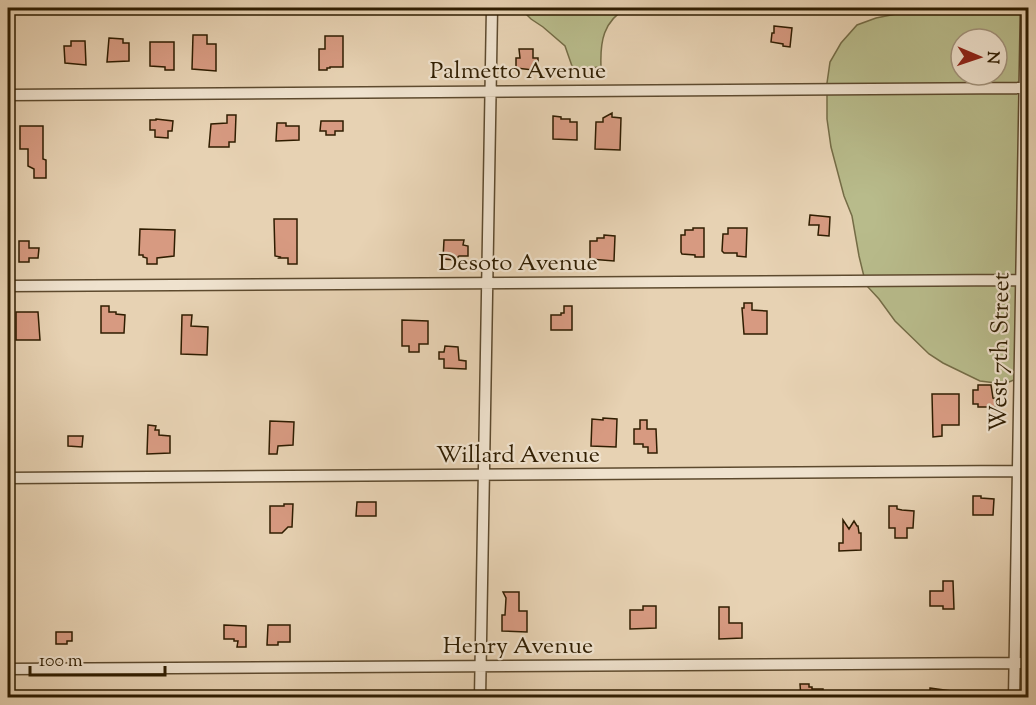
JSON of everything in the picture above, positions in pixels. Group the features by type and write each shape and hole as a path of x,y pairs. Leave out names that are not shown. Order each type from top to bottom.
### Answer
{"street":[{"path":"480,698 492,8"},
{"name":"West 7th Street","path":"1014,698 1023,471 1026,8"},
{"name":"Palmetto Avenue","path":"8,95 1027,88"},
{"name":"Desoto Avenue","path":"8,286 1025,280"},
{"name":"Willard Avenue","path":"8,478 1023,471"},
{"name":"Henry Avenue","path":"8,669 1029,663"}],"green space":[{"path":"520,8 627,8 619,13 608,26 602,41 601,67 573,69 565,46"},
{"path":"910,8 1028,8 1028,374 1009,382 980,381 929,354 895,321 866,285 852,216 844,196 831,147 827,119 827,83 830,62 841,43 857,25 901,13"}],"building":[{"path":"774,26 792,28 790,47 771,42"},
{"path":"193,35 207,35 207,44 216,44 216,71 192,69"},
{"path":"325,36 343,36 343,67 319,70 319,49 325,49"},
{"path":"109,38 123,39 123,43 129,43 129,61 107,62"},
{"path":"71,41 85,41 86,65 65,63 64,46 71,46"},
{"path":"150,42 174,42 174,70 150,66"},
{"path":"519,49 533,49 533,58 538,58 538,68 533,68 533,70 516,68 516,58 520,58"},
{"path":"612,113 612,117 621,118 620,150 595,149 596,122 603,122 603,118"},
{"path":"227,115 236,115 235,142 229,142 229,147 209,147 211,124 227,123"},
{"path":"553,116 577,122 577,140 553,139"},
{"path":"150,120 173,121 172,131 168,131 168,138 155,137 155,130 150,130"},
{"path":"321,121 343,121 343,131 335,131 335,135 326,135 326,131 320,131"},
{"path":"277,123 299,126 299,140 276,141"},
{"path":"20,126 43,126 43,159 46,160 46,178 34,178 34,169 28,166 28,149 20,149"},
{"path":"810,215 830,217 829,236 818,235 819,225 809,225"},
{"path":"274,219 297,219 297,264 288,264 288,258 275,256"},
{"path":"693,228 704,228 704,257 695,257 695,255 681,252 681,235 685,235 685,230 693,230"},
{"path":"728,228 747,228 746,257 722,251 723,234 728,234"},
{"path":"140,229 175,230 174,256 157,258 157,264 147,264 147,258 139,255"},
{"path":"604,235 615,236 614,261 590,259 590,241 604,238"},
{"path":"444,240 464,240 463,245 468,246 468,256 459,256 455,260 443,259"},
{"path":"19,241 29,241 29,248 39,248 38,258 29,258 29,262 19,262"},
{"path":"744,303 752,303 752,310 767,311 767,334 744,334 742,308 744,308"},
{"path":"101,306 109,306 109,312 125,315 124,333 101,333"},
{"path":"564,306 572,306 572,330 551,330 551,315 564,313"},
{"path":"16,312 38,312 40,340 16,340"},
{"path":"182,315 192,315 191,326 208,327 207,355 181,354"},
{"path":"402,320 428,321 428,344 419,344 419,352 409,352 409,346 402,346"},
{"path":"445,346 458,347 459,360 466,361 466,369 444,368 444,359 439,359 439,352 444,352"},
{"path":"978,385 991,385 993,398 1000,399 1000,407 978,407 978,404 973,404 973,390 978,390"},
{"path":"932,394 959,394 959,425 942,425 942,436 933,437"},
{"path":"603,418 617,419 616,447 591,446 592,419 603,420"},
{"path":"640,420 647,420 647,429 656,429 657,453 648,453 648,447 643,447 643,444 634,444 634,429 640,429"},
{"path":"270,421 294,422 293,445 278,446 277,454 269,454"},
{"path":"148,425 156,426 155,430 159,430 159,435 170,436 170,453 147,454"},
{"path":"68,436 83,436 82,447 68,446"},
{"path":"973,496 994,499 993,515 973,515"},
{"path":"357,502 376,502 376,516 356,516"},
{"path":"284,504 293,504 292,527 288,527 282,533 270,533 270,506 284,506"},
{"path":"889,506 914,511 913,528 907,528 907,538 895,538 895,528 889,528"},
{"path":"843,520 849,529 854,521 858,526 859,533 861,533 861,550 839,551 839,543 843,543"},
{"path":"943,581 953,581 954,609 930,606 930,591 943,591"},
{"path":"503,592 519,592 519,611 527,611 527,632 502,631 502,615 505,615 506,598"},
{"path":"643,606 656,606 656,628 630,629 630,610 643,610"},
{"path":"719,607 729,607 729,623 742,623 742,638 719,639"},
{"path":"224,625 246,626 246,647 237,647 238,641 234,639 224,639"},
{"path":"268,625 290,625 290,642 267,645"},
{"path":"56,632 72,632 72,641 67,641 67,644 56,644"},
{"path":"800,684 809,684 812,689 823,689 823,698 801,698"},
{"path":"930,688 951,691 951,698 930,698"}]}
